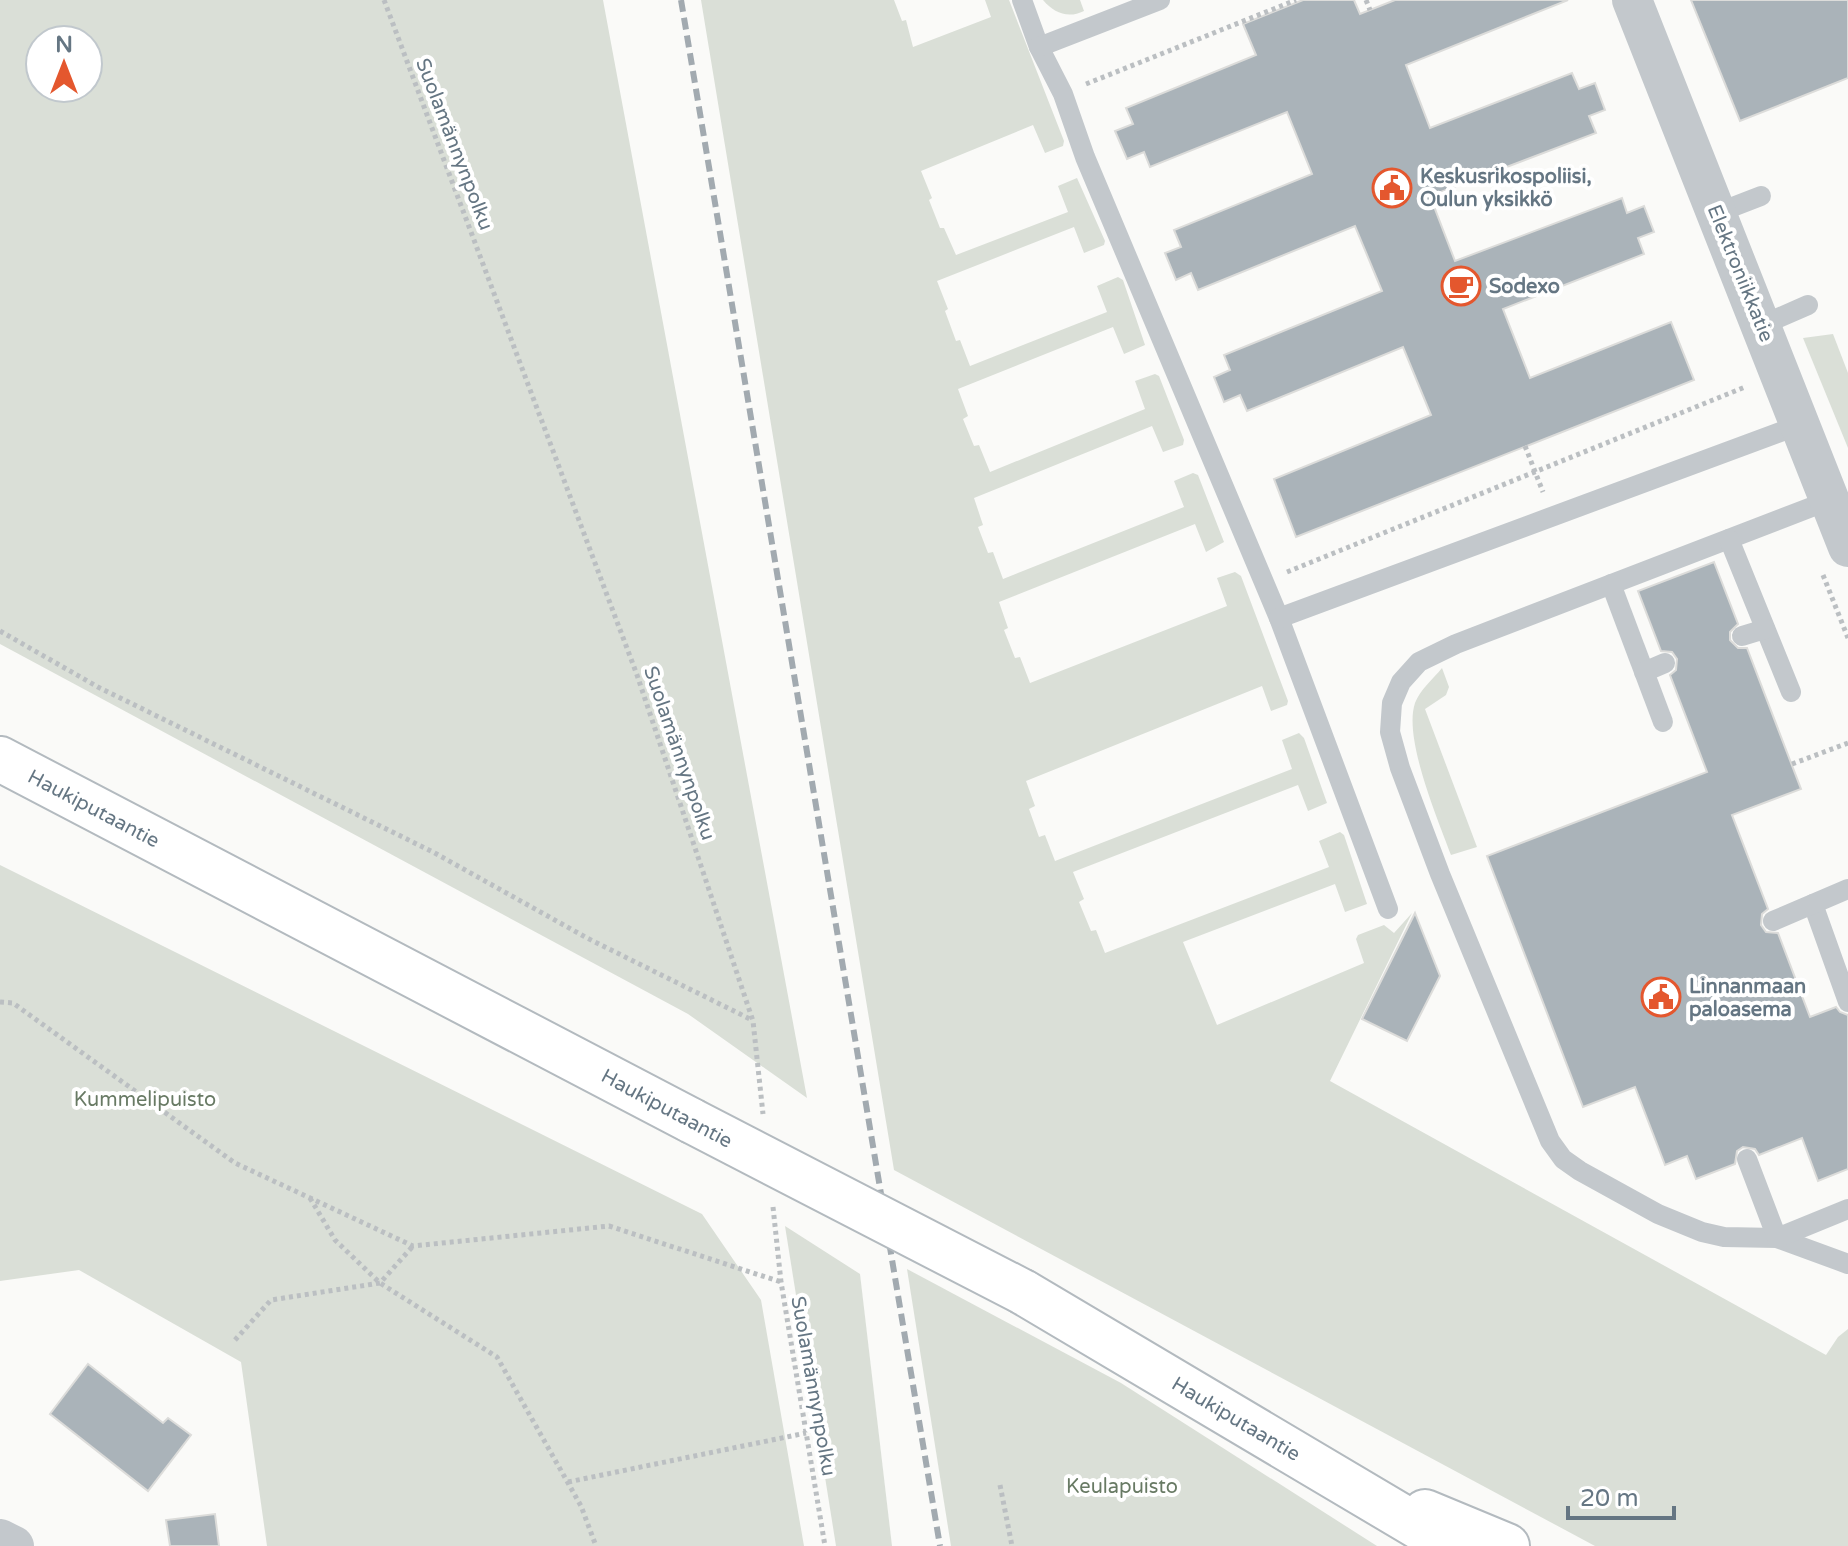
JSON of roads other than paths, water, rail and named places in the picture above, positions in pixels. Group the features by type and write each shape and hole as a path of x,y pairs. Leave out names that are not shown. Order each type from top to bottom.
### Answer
{"main road":[{"name":"Haukiputaantie","path":"0,759 1023,1292 1451,1546"},
{"name":"Haukiputaantie","path":"1326,1472 1507,1546"}],"street":[{"name":"Elektroniikkatie","path":"1632,0 1848,547"},
{"path":"0,1539 14,1546"}],"lane":[{"path":"1022,0 1279,618 1388,909"},
{"path":"1039,47 1160,0"},
{"path":"1717,213 1761,196"},
{"path":"1762,325 1808,305"},
{"path":"1279,618 1799,425"},
{"path":"1830,500 1456,644 1419,662 1401,682 1392,703 1390,732 1440,874 1550,1141 1563,1159 1658,1214 1702,1232 1724,1237 1777,1238 1848,1264"},
{"path":"1729,539 1791,692"},
{"path":"1611,584 1663,722"},
{"path":"1742,636 1765,629"},
{"path":"1644,672 1665,663"},
{"path":"1773,921 1848,889"},
{"path":"1813,904 1848,1002"},
{"path":"1747,1159 1777,1238"},
{"path":"1777,1238 1848,1209"}],"railway":[{"path":"681,0 940,1546"}],"place":[{"name":"Keskusrikospoliisi, Oulun yksikkö","path":"1392,188"},
{"name":"Sodexo","path":"1461,286"},
{"name":"Linnanmaan paloasema","path":"1661,997"}],"park label":[{"name":"Kummelipuisto","path":"145,1099"},
{"name":"Keulapuisto","path":"1122,1486"}]}
